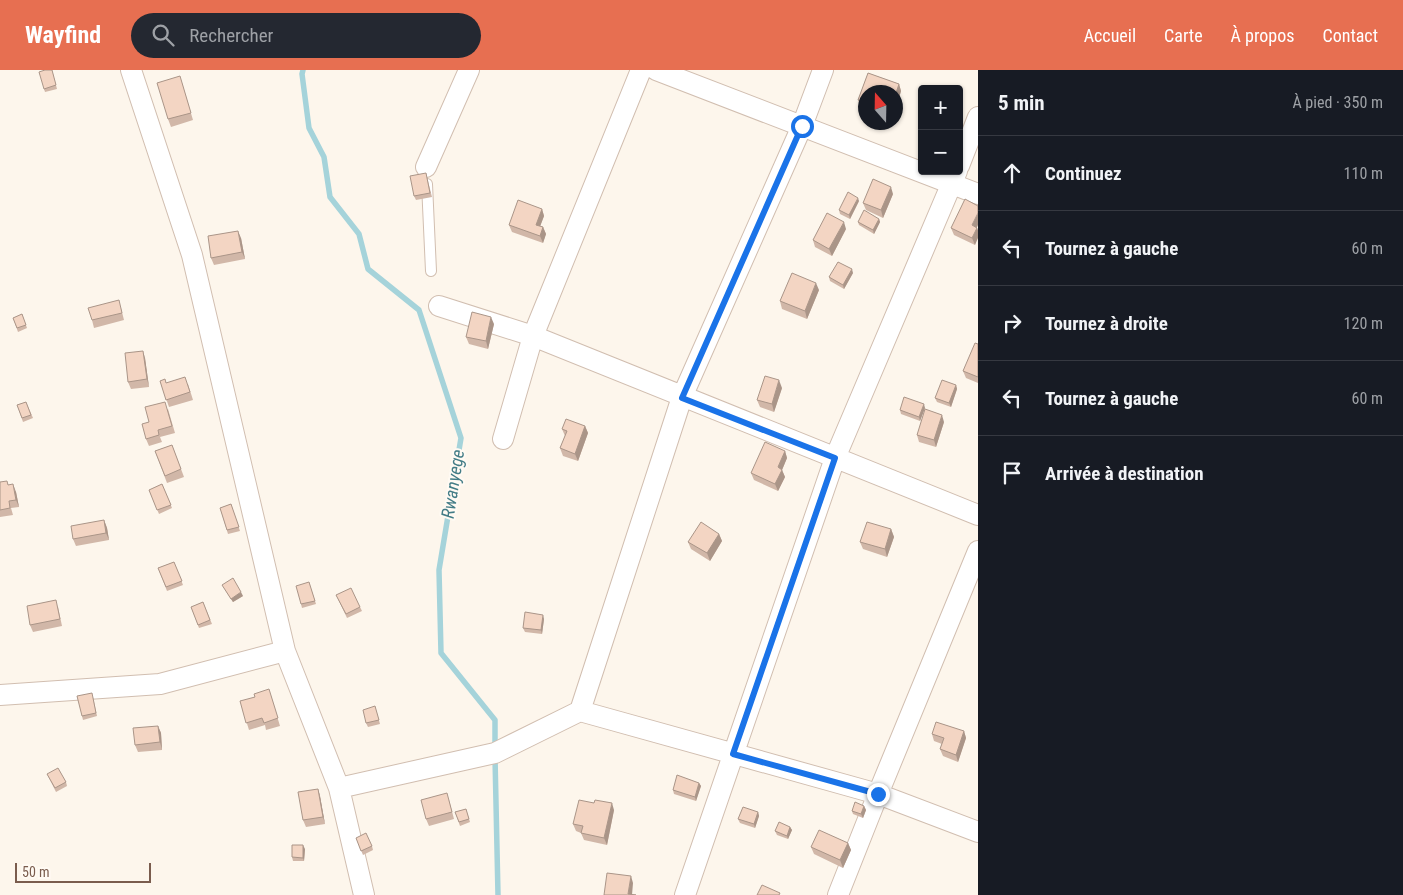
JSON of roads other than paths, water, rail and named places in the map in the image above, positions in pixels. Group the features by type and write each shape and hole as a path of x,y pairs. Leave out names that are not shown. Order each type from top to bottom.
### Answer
{"street":[{"path":"131,70 192,255 285,651 339,788 364,895"},
{"path":"426,167 469,70"},
{"path":"503,439 533,336 641,70"},
{"path":"656,70 802,126 918,162"},
{"path":"580,711 682,398 802,126 823,70"},
{"path":"963,156 978,117"},
{"path":"685,895 835,458 956,175"},
{"path":"957,175 978,194"},
{"path":"439,306 533,336 682,398 978,515"},
{"path":"838,895 978,551"},
{"path":"0,695 160,684 285,651"},
{"path":"339,788 495,753 580,711 878,794 978,832"}],"lane":[{"path":"426,167 431,271"}],"waterway":[{"name":"Rwanyege","path":"303,70 309,128 324,157 330,197 359,234 368,269 419,310 461,438 439,570 441,653 495,720 495,748"},
{"name":"Rwanyege","path":"495,757 498,895"}]}
